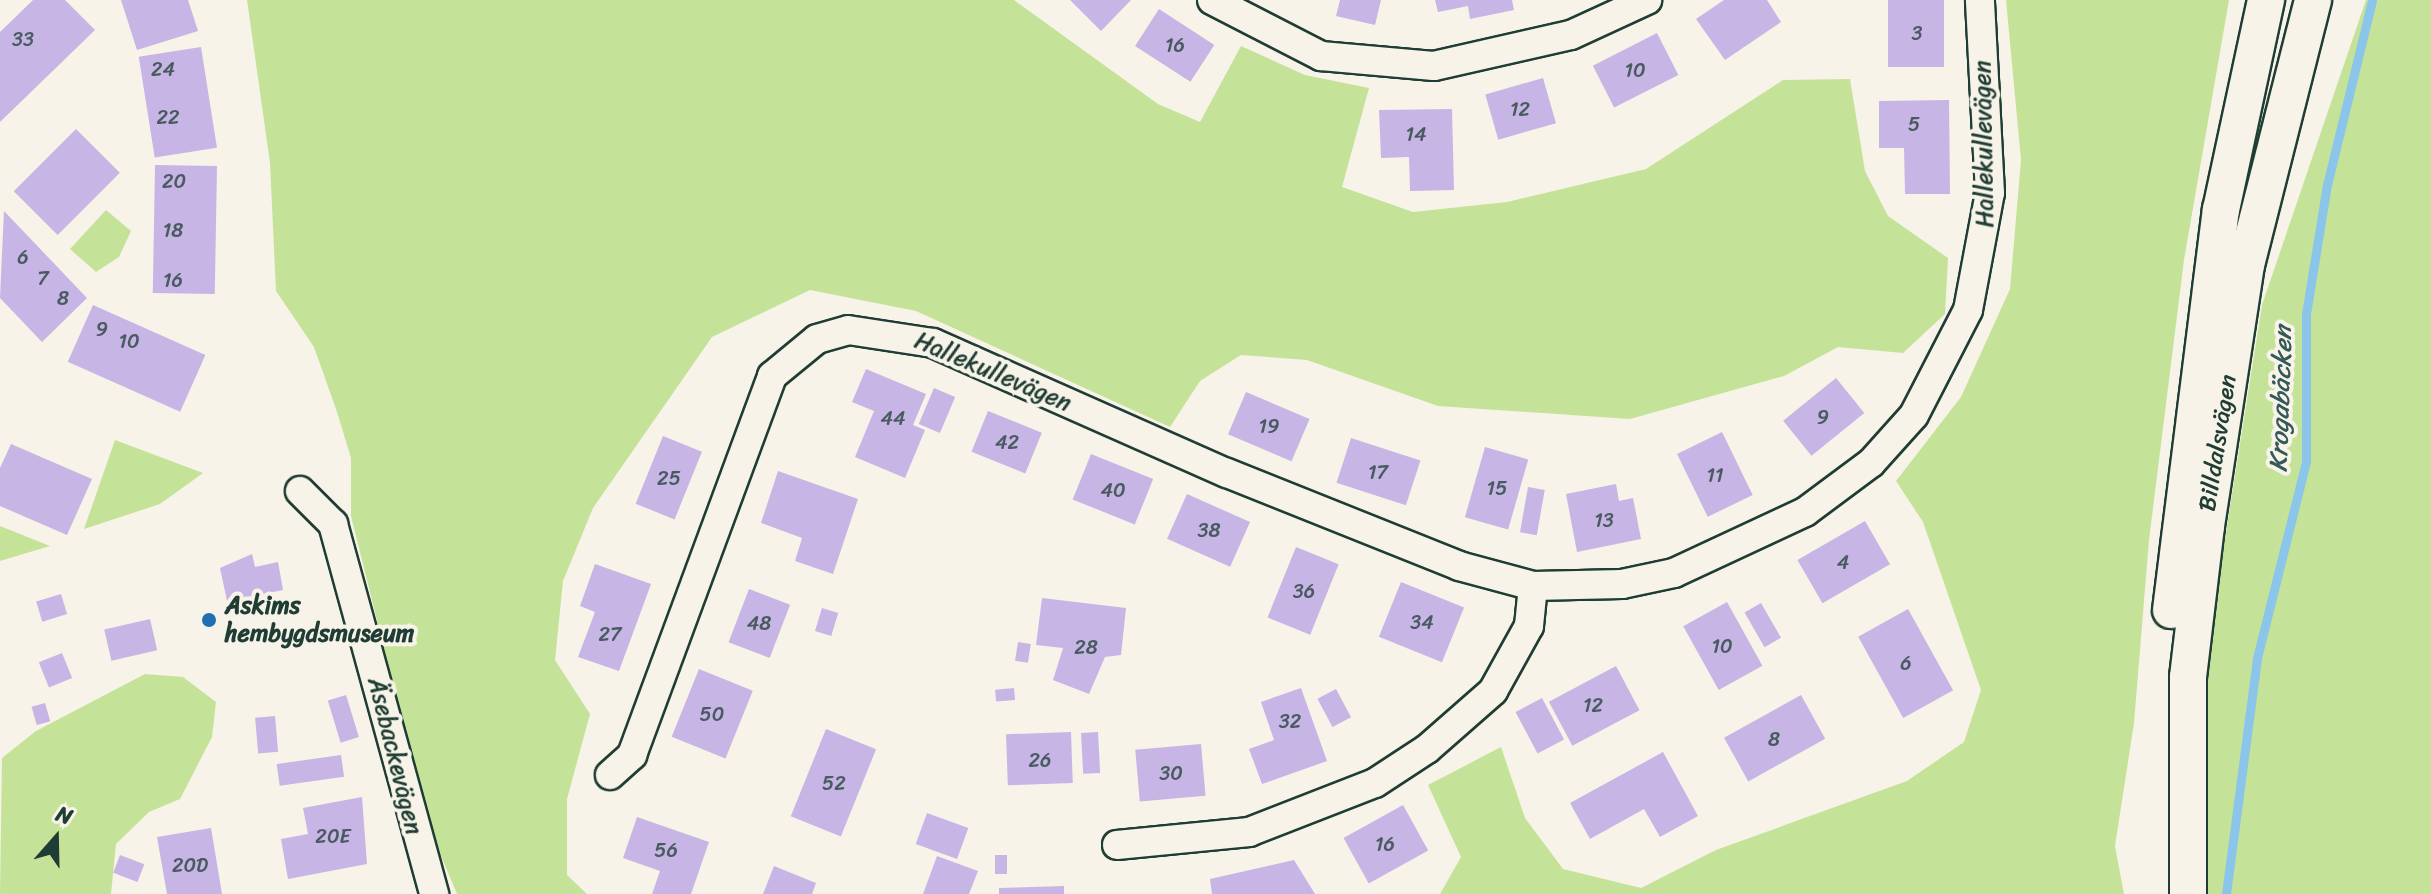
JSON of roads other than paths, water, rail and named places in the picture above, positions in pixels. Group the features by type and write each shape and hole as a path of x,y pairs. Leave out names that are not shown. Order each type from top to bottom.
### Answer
{"street":[{"path":"1212,0 1321,56 1434,66 1571,35 1647,0"},
{"name":"Hallekullevägen","path":"610,775 632,755 772,376 817,339 848,330 933,343 1270,490 1459,566 1533,586 1622,584 1713,560 1836,490 1914,415 1958,338 1984,256 1990,193 1980,0"},
{"name":"Billdalsvägen","path":"2168,894 2165,672 2180,523 2221,210 2266,0"},
{"name":"Billdalsvägen","path":"2188,894 2188,677 2206,526 2246,265 2313,0"},
{"name":"Äsebackevägen","path":"300,491 333,524 434,894"},
{"path":"1117,845 1249,832 1375,783 1427,749 1493,691 1529,626 1533,586"}],"waterway":[{"name":"Krogabäcken","path":"2226,894 2257,658 2306,462 2306,314 2327,185 2372,0"}],"place":[{"name":"Askims hembygdsmuseum","path":"209,620"}]}
